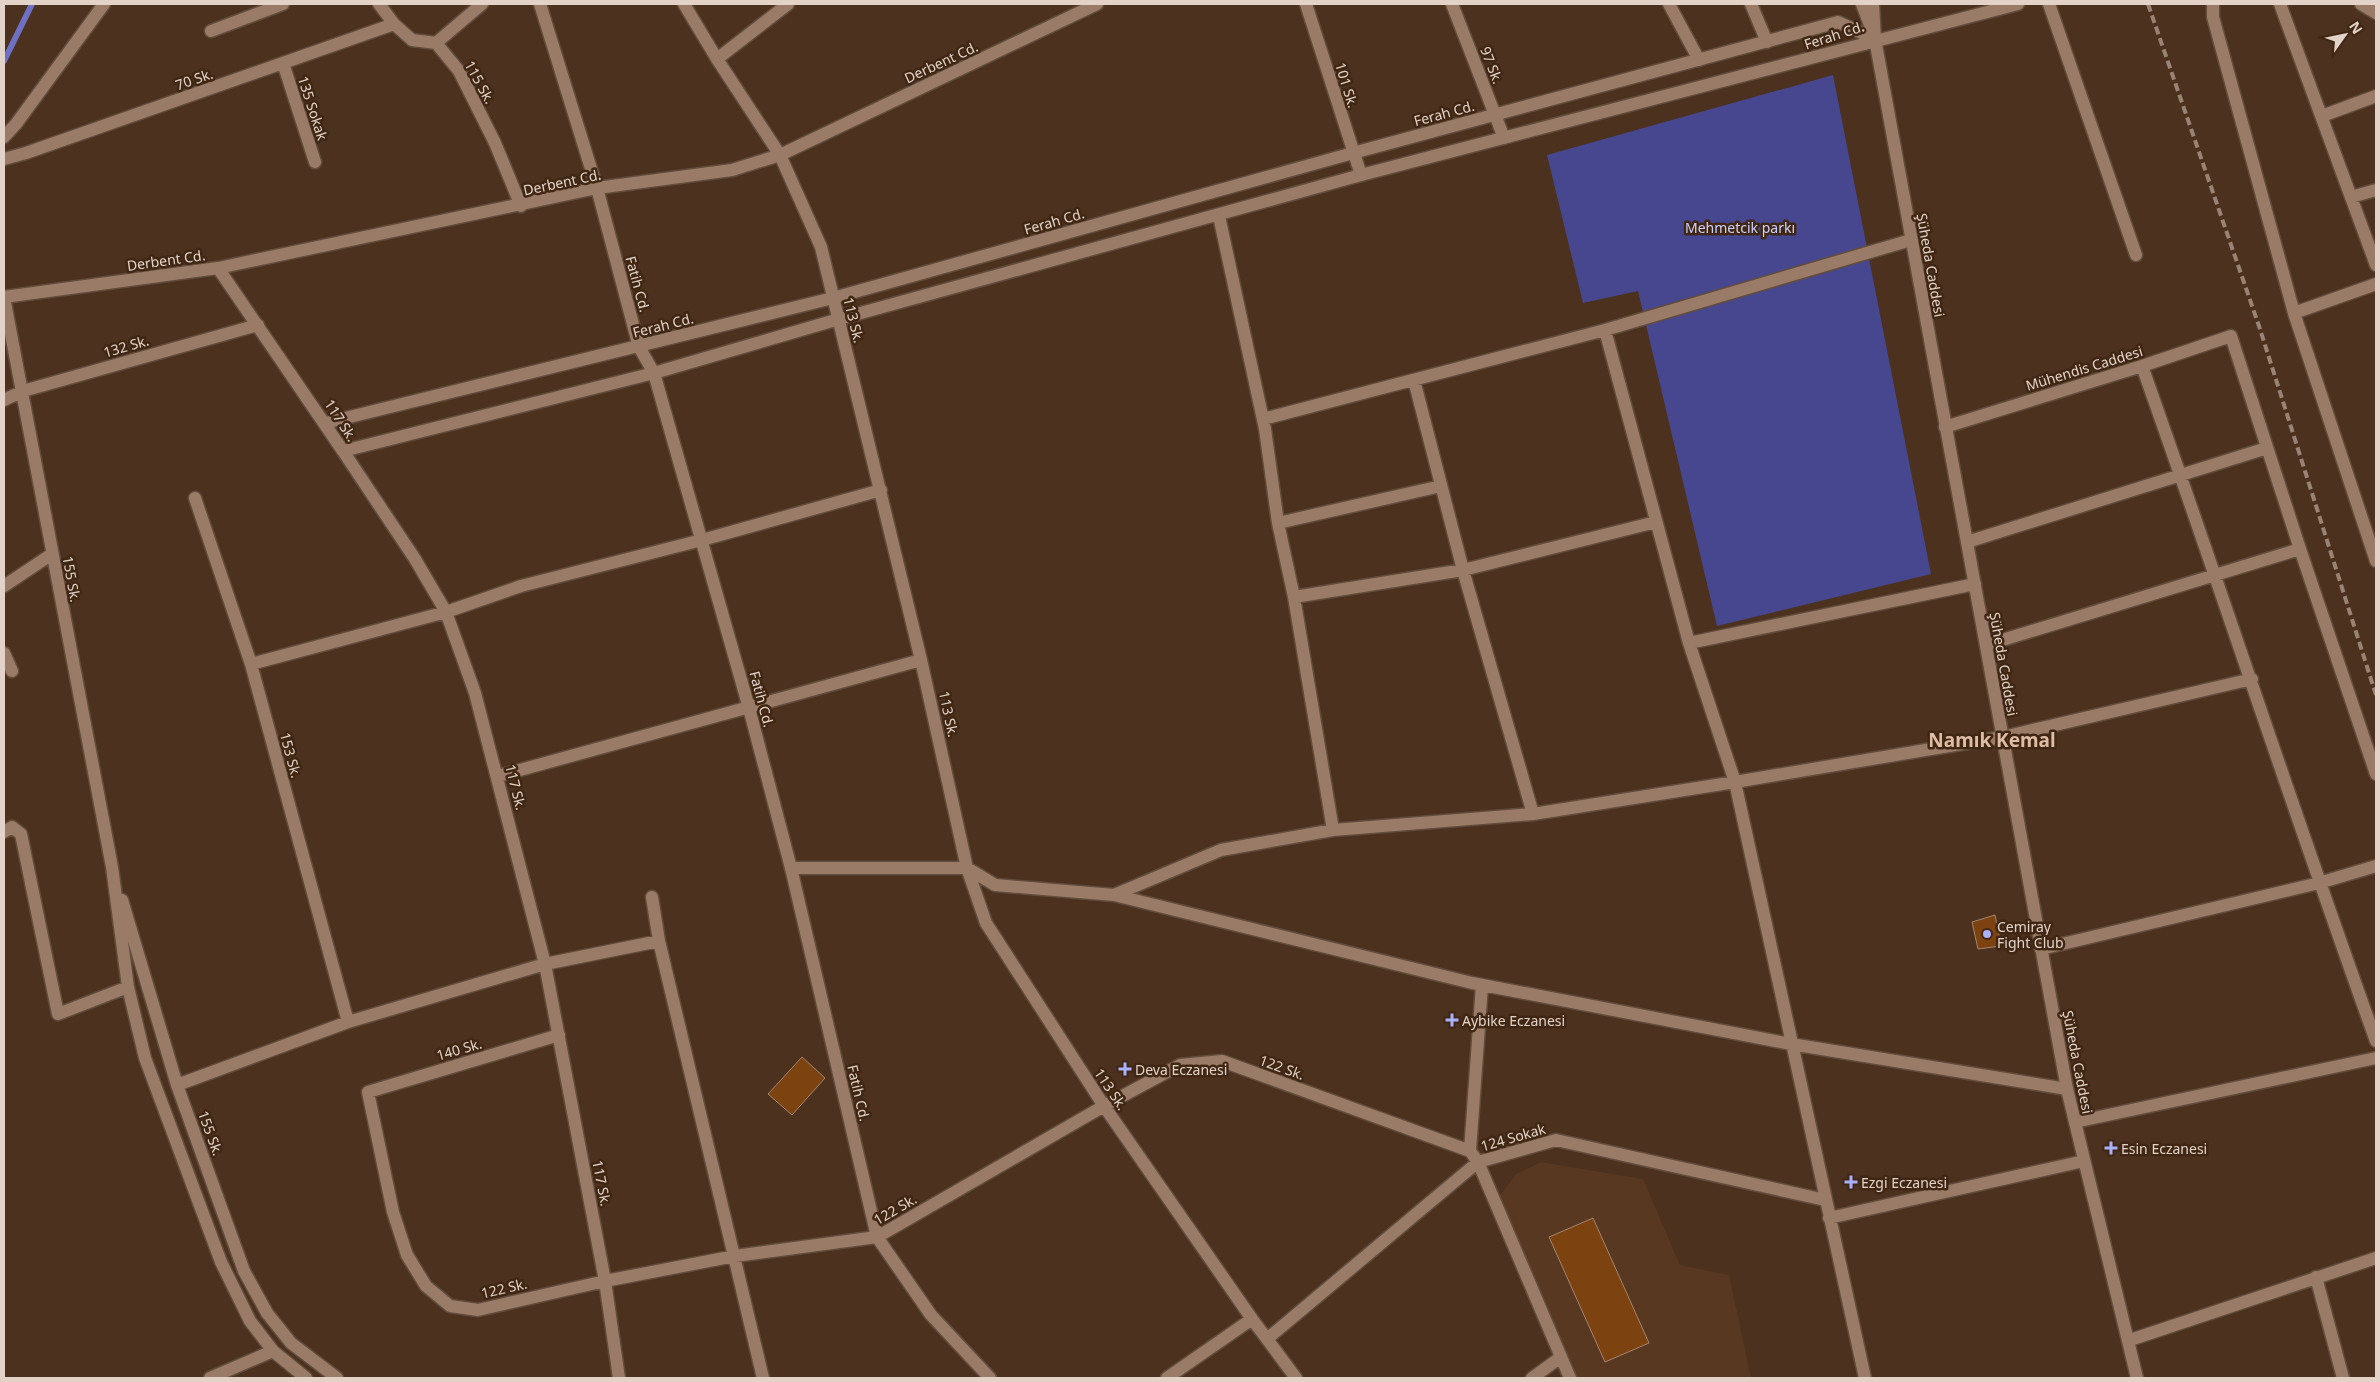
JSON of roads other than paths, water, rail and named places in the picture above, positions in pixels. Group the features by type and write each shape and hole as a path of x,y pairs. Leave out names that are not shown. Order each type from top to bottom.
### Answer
{"street":[{"path":"4,137 16,124 104,4"},
{"path":"211,31 283,4"},
{"path":"379,4 394,24 412,40 436,43 482,4"},
{"name":"Fatih Cd.","path":"540,4 597,188 639,347 654,373 749,708 791,868 877,1237 931,1315 990,1378"},
{"name":"113 Sk.","path":"684,4 717,59 780,155 821,247 921,660 967,868 986,923 1104,1106 1252,1319 1296,1378"},
{"path":"717,59 788,4"},
{"name":"Derbent Cd.","path":"4,297 218,268 521,206 597,188 732,170 780,155 1096,4"},
{"name":"101 Sk.","path":"1306,4 1360,175"},
{"name":"97 Sk.","path":"1452,4 1504,138"},
{"path":"1669,4 1699,60"},
{"path":"1751,4 1766,42"},
{"path":"1862,4 1875,39"},
{"path":"1873,4 1875,39"},
{"path":"1875,39 2018,4"},
{"path":"2049,4 2136,255"},
{"path":"2213,4 2213,17 2294,313 2376,561"},
{"path":"2280,4 2376,265"},
{"path":"2361,4 2376,13"},
{"name":"Ferah Cd.","path":"325,423 833,298 1353,153 1838,22 1875,39"},
{"name":"70 Sk.","path":"4,159 26,153 394,24"},
{"name":"Ferah Cd.","path":"343,451 654,373 839,319 1219,216 1360,175 1844,51 1875,39"},
{"name":"Şüheda Caddesi","path":"1875,39 2067,1090 2130,1340 2137,1378"},
{"name":"115 Sk.","path":"436,43 459,71 495,143 521,206"},
{"name":"135 Sokak","path":"283,63 315,162"},
{"path":"2322,116 2376,96"},
{"path":"2351,196 2376,190"},
{"path":"1219,216 1263,419 1278,523 1294,597 1333,830"},
{"path":"1263,419 1605,330 1911,240"},
{"name":"117 Sk.","path":"218,268 325,423 415,559 446,612 475,693 498,776 545,964 605,1280 619,1378"},
{"path":"2294,313 2376,284"},
{"name":"155 Sk.","path":"4,297 112,867 128,987 145,1058 222,1262 250,1321 273,1350 306,1378"},
{"name":"132 Sk.","path":"4,400 23,391 258,325"},
{"path":"1605,330 1689,643 1735,782 1865,1378"},
{"name":"Mühendis Caddesi","path":"1946,427 2142,366 2231,336 2267,448"},
{"path":"2142,366 2217,575 2319,883 2376,1041"},
{"path":"1414,380 1463,570 1533,814"},
{"path":"1967,542 2267,448 2376,774"},
{"path":"1278,523 1441,486"},
{"path":"251,664 446,612 521,586 702,540 881,490"},
{"name":"153 Sk.","path":"196,498 251,664 348,1022"},
{"path":"1294,597 1463,570 1656,522"},
{"path":"1986,646 2300,549"},
{"path":"4,586 52,554"},
{"path":"1689,643 1975,584"},
{"path":"4,653 12,671"},
{"path":"498,776 921,660"},
{"path":"1114,896 1221,850 1333,830 1533,814 2003,738 2252,679"},
{"path":"4,832 12,827 21,834 58,1014 128,987"},
{"path":"2042,949 2319,883 2376,866"},
{"name":"155 Sk.","path":"112,867 177,1086 244,1271 267,1313 291,1343 337,1378"},
{"path":"791,868 967,868 995,885 1114,896 1482,985 1791,1044 2067,1090"},
{"path":"652,897 659,941 764,1378"},
{"path":"177,1086 348,1022 545,964 659,941"},
{"path":"1482,985 1470,1151 1478,1162 1570,1378"},
{"name":"140 Sk.","path":"368,1092 559,1035"},
{"path":"2075,1122 2376,1058"},
{"name":"122 Sk.","path":"368,1092 393,1212 407,1255 426,1286 450,1306 478,1310 605,1280 735,1256 877,1237 1104,1106 1180,1065 1222,1061 1470,1151"},
{"name":"124 Sokak","path":"1268,1339 1478,1162 1556,1140 1825,1200"},
{"path":"1829,1218 2084,1161"},
{"path":"2130,1340 2376,1258"},
{"path":"2316,1277 2343,1378"},
{"path":"1167,1378 1252,1319"},
{"path":"210,1378 273,1350"},
{"path":"1532,1378 1561,1357"}],"waterway":[{"path":"4,61 32,4"}],"railway":[{"path":"2148,4 2259,326 2376,695"}],"place":[{"name":"Cemiray Fight Club","path":"1987,934"},
{"name":"Aybike Eczanesi","path":"1452,1020"},
{"name":"Deva Eczanesi","path":"1125,1069"},
{"name":"Esin Eczanesi","path":"2111,1148"},
{"name":"Ezgi Eczanesi","path":"1851,1182"}],"district":[{"name":"Namık Kemal","path":"1992,740"}],"park label":[{"name":"Mehmetcik parkı","path":"1740,227"}]}
